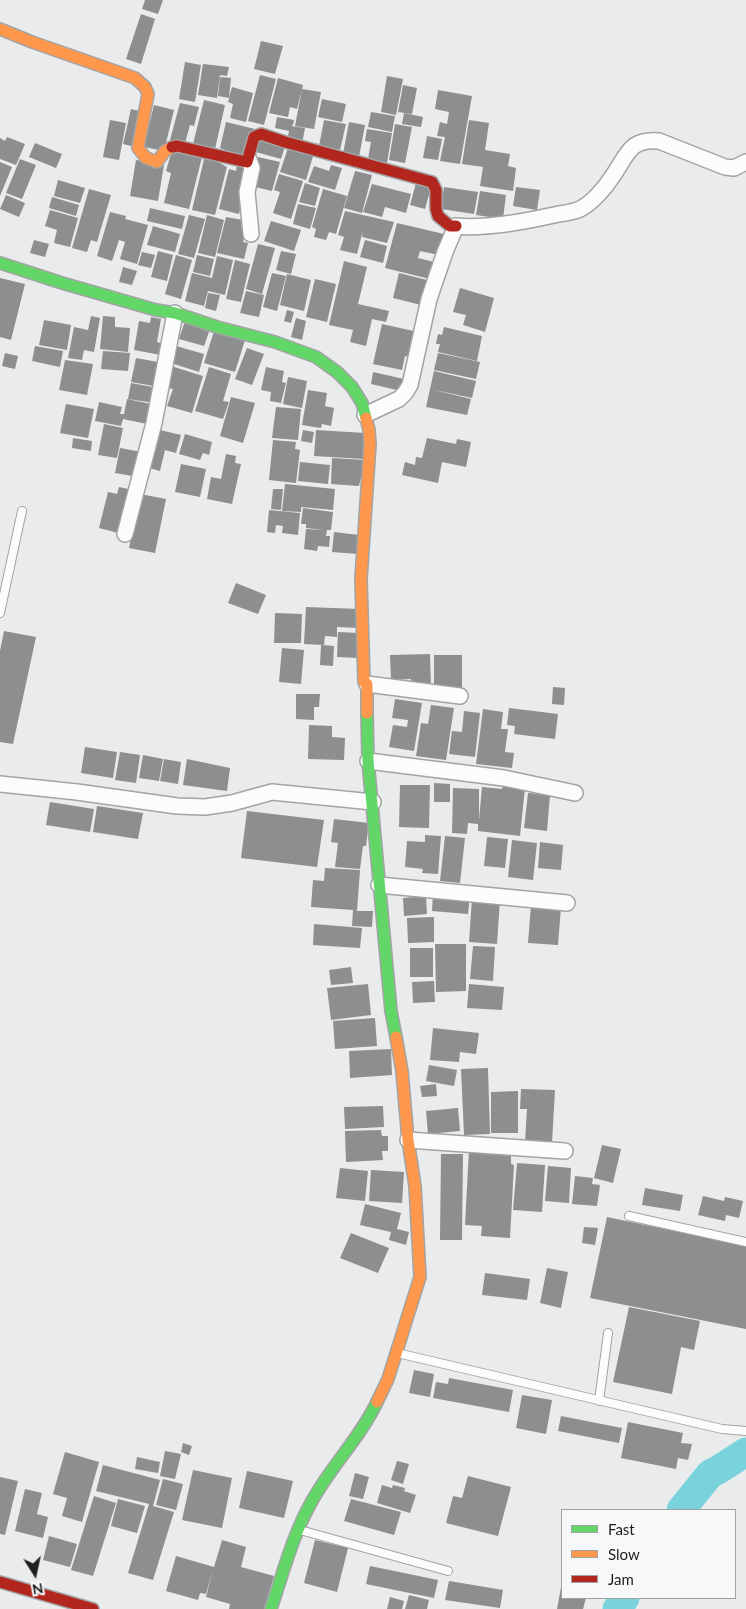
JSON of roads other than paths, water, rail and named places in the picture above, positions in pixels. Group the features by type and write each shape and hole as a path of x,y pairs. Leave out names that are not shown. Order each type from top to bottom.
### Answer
{"street":[{"path":"0,29 135,78 142,84 148,94 138,148 141,155 147,160 157,162 161,155 170,147 177,146 240,161 247,162 249,160"},
{"path":"251,234 247,192 252,168 249,160 254,137 261,134 432,182 436,190 438,216 450,226 470,227 536,219 580,209 600,193 613,177 627,152 636,144 650,140 659,141 725,167 734,168 746,162"},
{"path":"365,415 399,400 406,393 410,385 429,299 456,226"},
{"path":"0,263 62,283 275,342 316,357 337,372 352,387 362,402 365,415 370,444 361,579 364,682 367,684 368,761 392,1011 402,1071 408,1140 415,1186 420,1277 388,1379 374,1409 356,1439 328,1475 311,1502 298,1530 271,1609"},
{"path":"125,534 154,423 175,313"},
{"path":"367,684 460,696"},
{"path":"368,761 504,778 575,793"},
{"path":"0,784 77,792 177,806 205,807 232,803 272,792 373,802"},
{"path":"379,884 568,903"},
{"path":"408,1140 565,1151"},
{"path":"1,1587 93,1609"}],"lane":[{"path":"0,613 22,511"},
{"path":"629,1216 746,1242"},
{"path":"599,1401 608,1333"},
{"path":"397,1353 722,1429 746,1431"},
{"path":"298,1530 448,1571"}],"waterway":[{"path":"682,1509 710,1474 746,1452"},
{"path":"617,1609 624,1599"}]}
